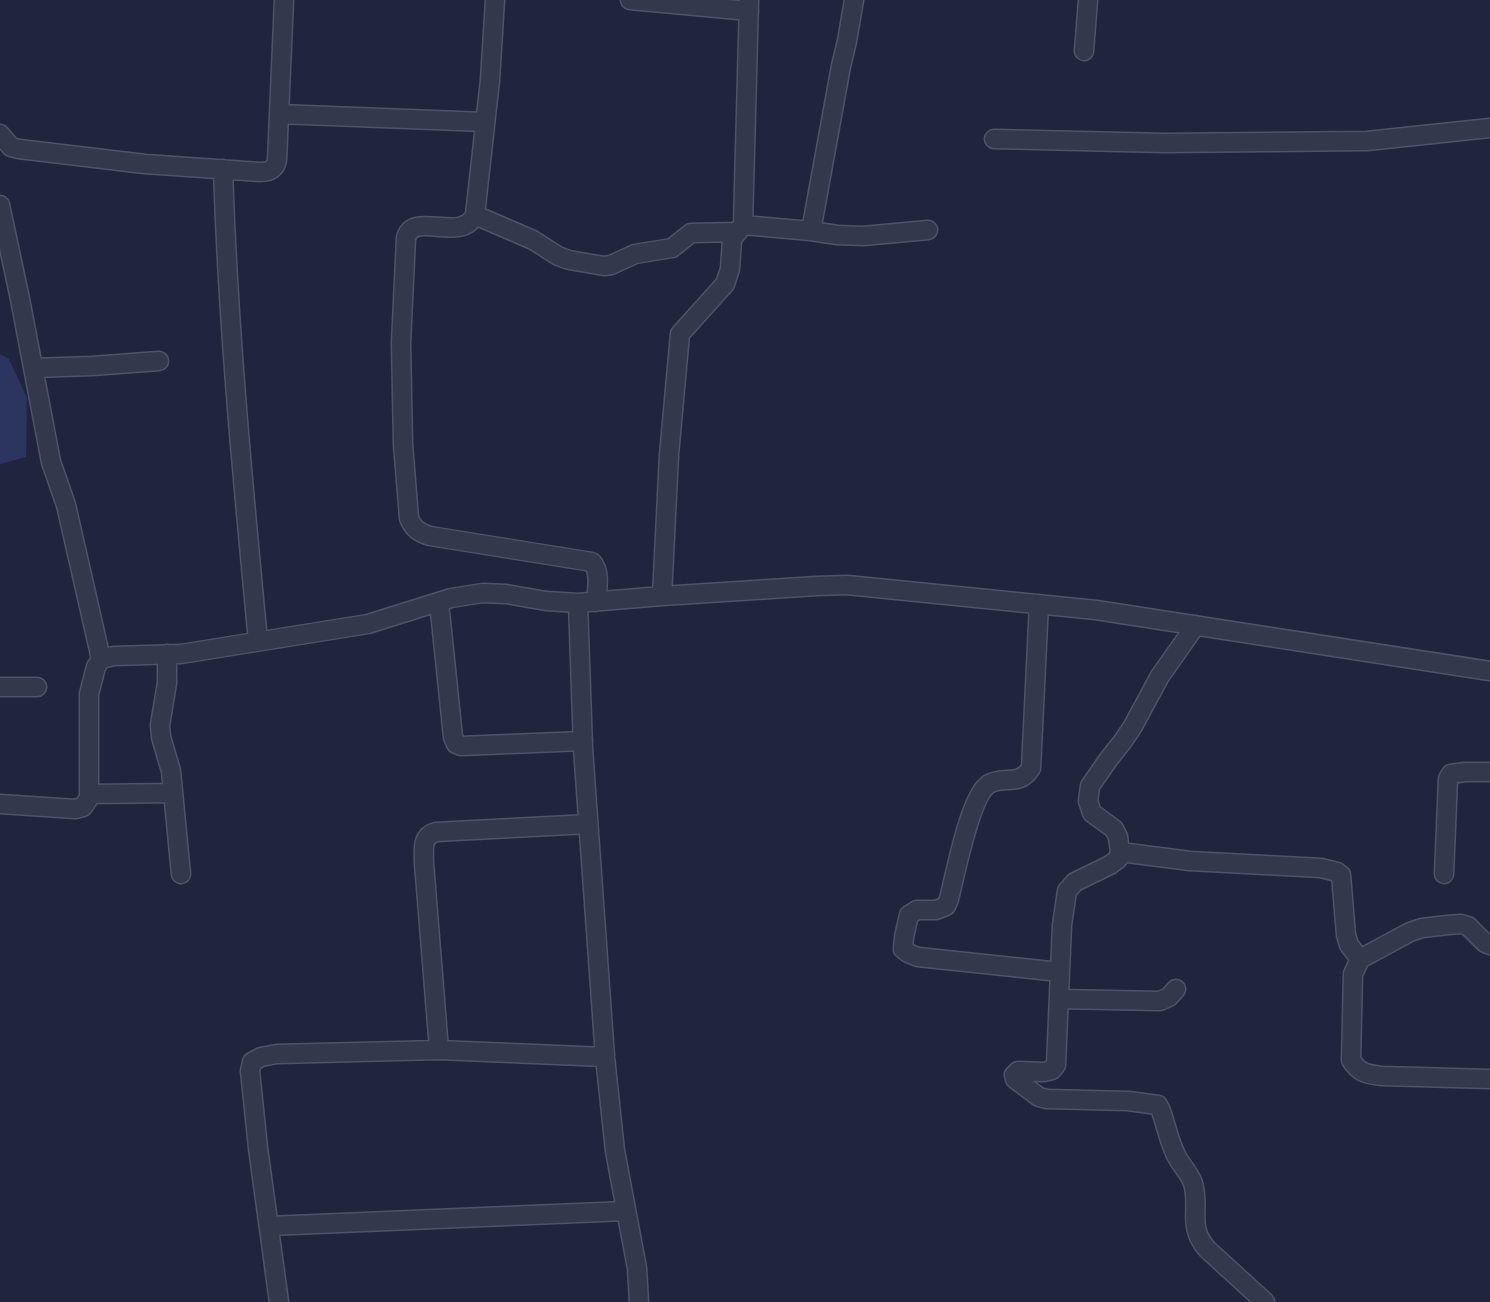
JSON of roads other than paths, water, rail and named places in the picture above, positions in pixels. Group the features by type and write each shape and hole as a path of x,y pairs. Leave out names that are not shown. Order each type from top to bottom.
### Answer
{"street":[{"path":"0,134 10,147 19,149 145,164 271,171 275,167 284,0"},
{"path":"495,0 475,215 472,221 460,228 420,226 407,231 401,354 403,444 410,518 411,524 419,533 430,536 592,562 596,566 597,574 587,603 583,741 605,1057 615,1151 637,1268 639,1302"},
{"path":"630,0 749,6 741,229 732,239 730,269 725,284 680,334 669,455 662,596"},
{"path":"811,231 854,0"},
{"path":"1084,51 1088,0"},
{"path":"279,114 485,122"},
{"path":"994,139 1165,143 1367,141 1490,128"},
{"path":"223,169 232,348 258,641"},
{"path":"0,206 51,462 66,505 100,659 89,694 89,798 84,807 75,809 0,804"},
{"path":"475,215 532,240 568,260 604,266 635,254 672,248 691,233 741,229 811,231 837,236 863,236 928,230"},
{"path":"33,368 159,361"},
{"path":"100,659 114,656 181,654 368,624 451,598 483,593 506,594 546,601 587,603 817,585 847,585 1096,610 1490,670"},
{"path":"439,602 453,737 456,744 461,746 583,741"},
{"path":"1039,604 1031,768 1022,778 987,785 980,794 966,832 946,906 936,910 917,910 909,915 903,949 918,957 1060,972"},
{"path":"1196,626 1160,676 1123,741 1090,786 1088,801 1092,813 1114,829 1118,837 1120,852 1118,859 1110,866 1075,882 1066,891 1062,925 1056,1065 1052,1070 1044,1072 1018,1071 1014,1075 1015,1079 1039,1097 1047,1099 1128,1101 1158,1105 1174,1153 1181,1166 1190,1175 1194,1186 1195,1230 1199,1241 1265,1302"},
{"path":"167,654 167,683 160,725 161,737 171,771 181,874"},
{"path":"0,687 37,687"},
{"path":"1444,874 1448,779 1451,774 1490,772"},
{"path":"89,794 173,793"},
{"path":"439,1050 424,863 425,839 436,832 588,824"},
{"path":"1120,852 1190,861 1321,868 1337,872 1341,875 1346,935 1349,945 1360,959"},
{"path":"1490,945 1468,926 1461,924 1422,928 1360,959 1353,974 1352,1060 1356,1069 1366,1074 1490,1079"},
{"path":"1059,999 1160,1001 1169,997 1176,989"},
{"path":"279,1302 258,1148 250,1071 252,1062 261,1056 277,1054 439,1050 605,1057"},
{"path":"269,1226 626,1211"}],"water":[{"path":"0,354 9,359 27,398 26,457 0,464"}]}
